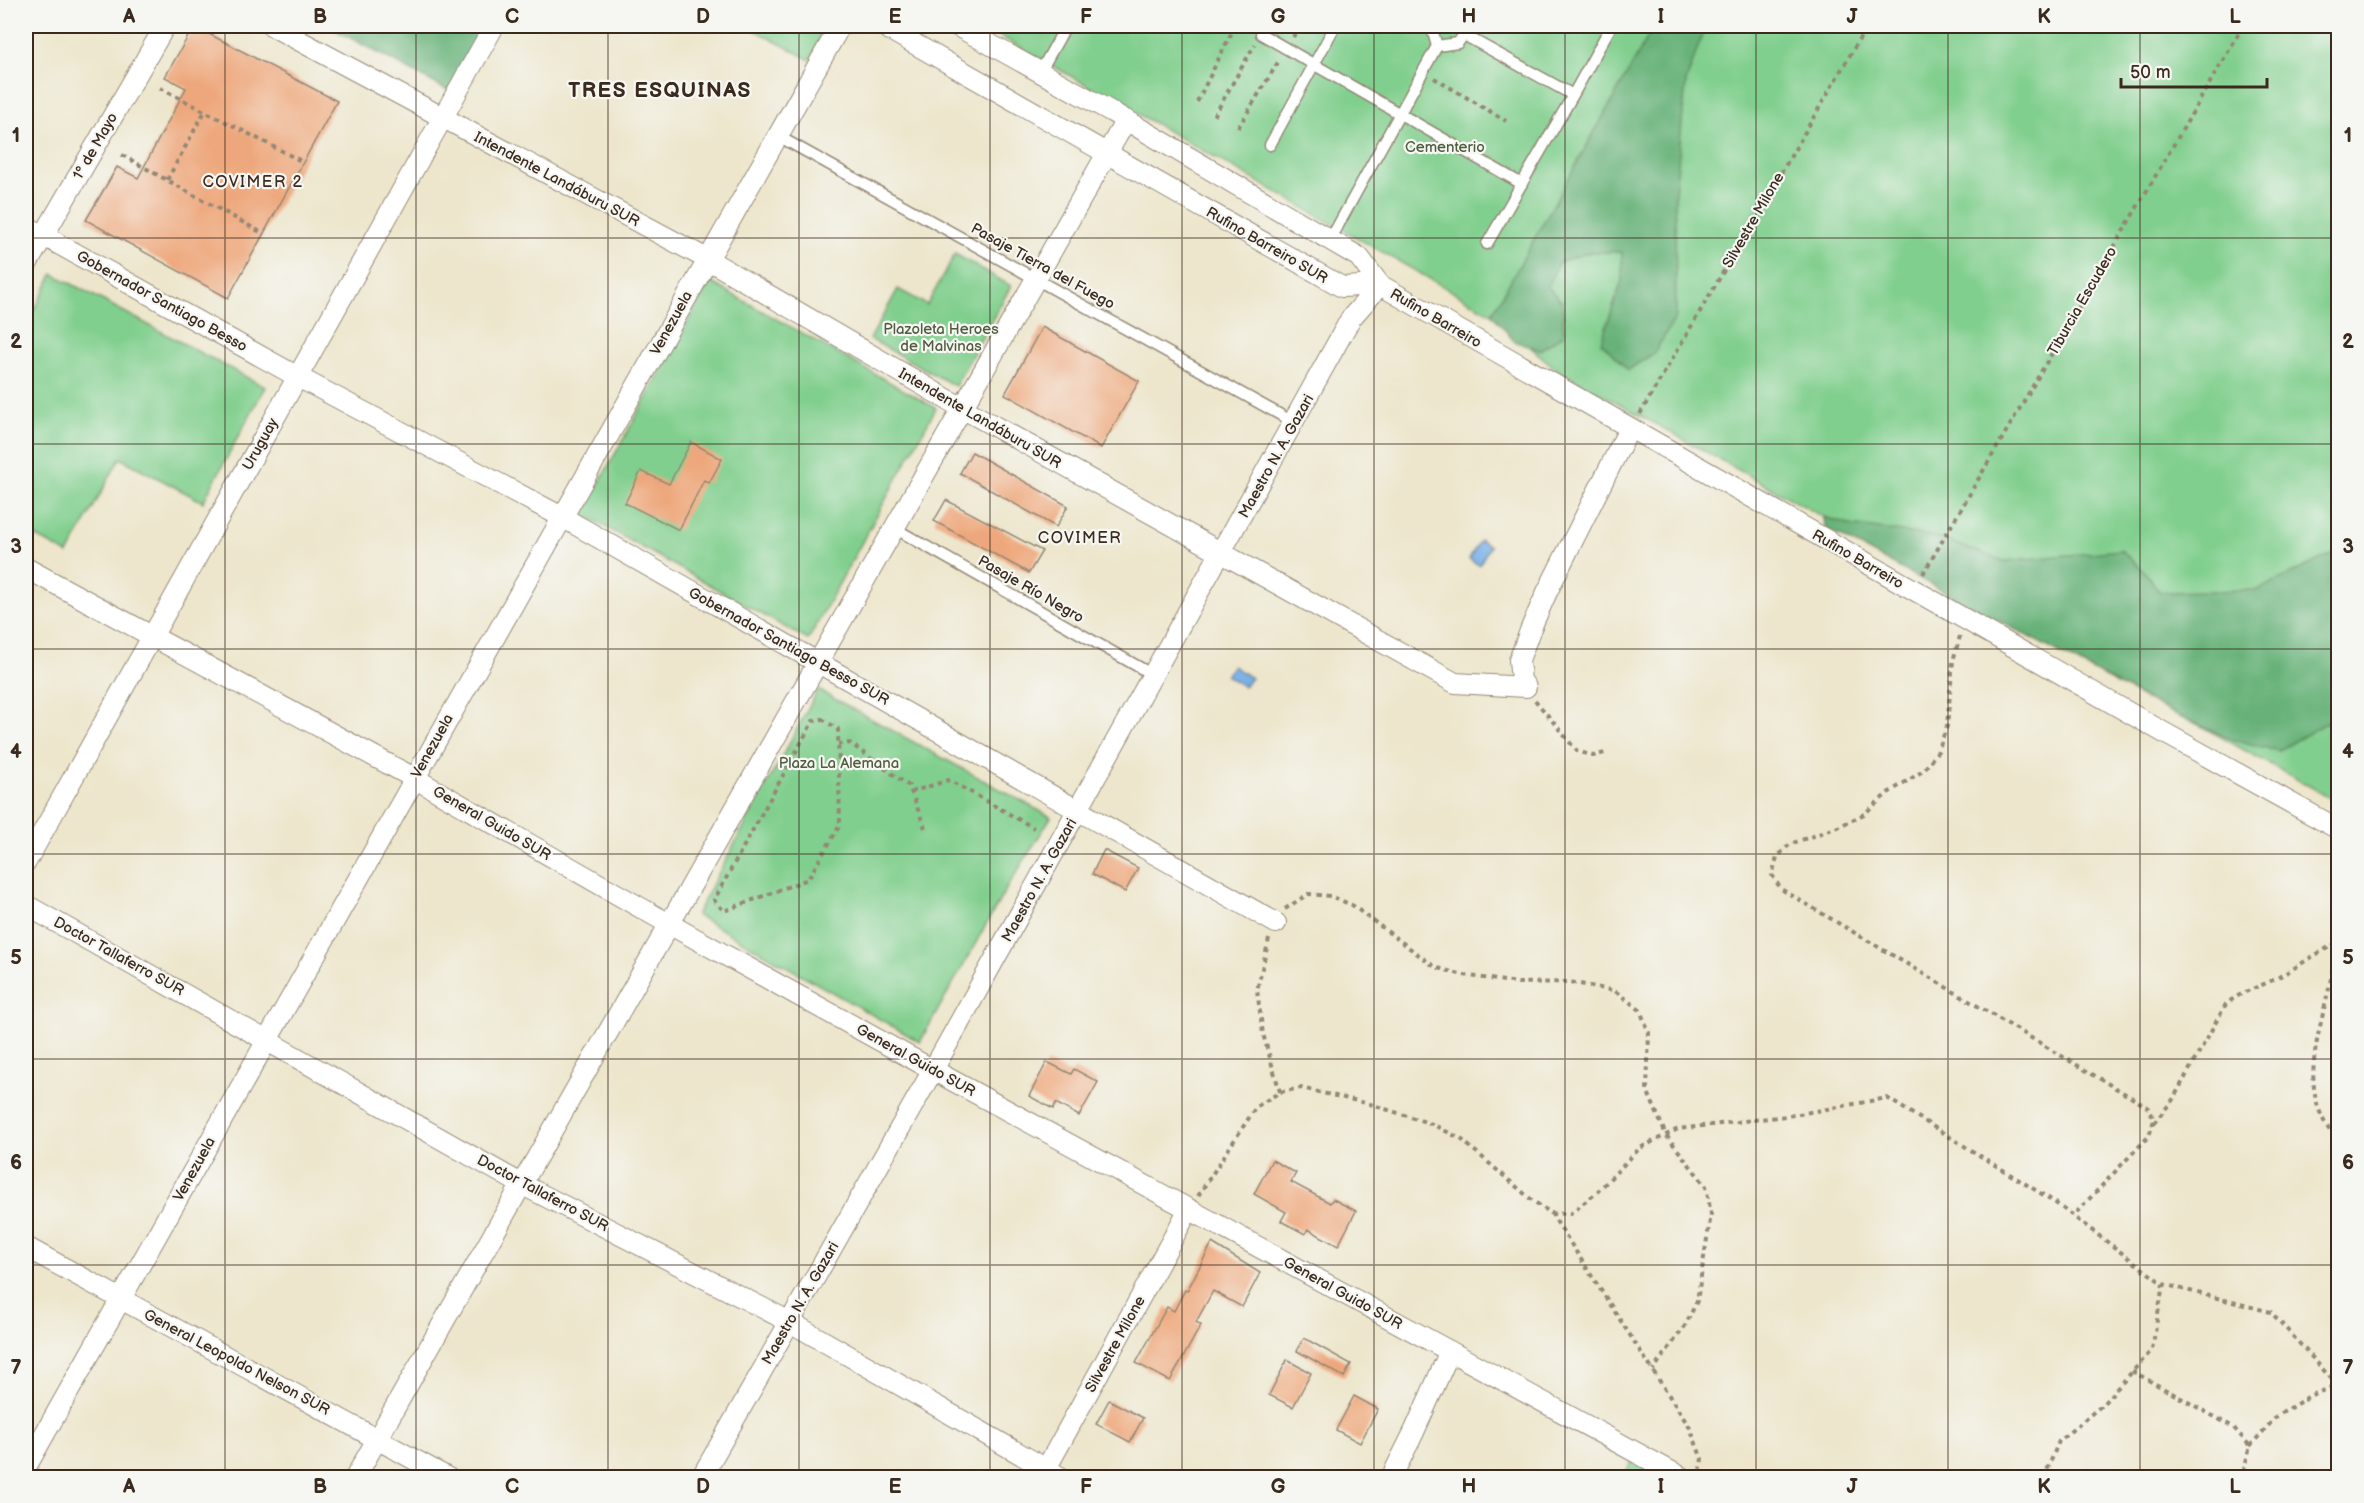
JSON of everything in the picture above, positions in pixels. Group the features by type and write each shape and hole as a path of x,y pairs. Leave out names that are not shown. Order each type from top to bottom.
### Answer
{"street":[{"name":"1º de Mayo","path":"26,266 34,231 165,26"},
{"name":"Intendente Landáburu SUR","path":"272,26 707,260 962,408 1455,683 1526,687"},
{"name":"Uruguay","path":"26,862 494,26"},
{"name":"Venezuela","path":"26,1467 840,26"},
{"name":"Rufino Barreiro SUR","path":"883,26 1342,287 1380,285"},
{"path":"957,26 1126,120 1359,257 1380,285"},
{"path":"355,1478 1126,120"},
{"name":"Gobernador Santiago Besso","path":"34,231 298,377"},
{"name":"Rufino Barreiro","path":"1380,285 1634,422 1968,621 2338,829"},
{"name":"Maestro N. A. Gazari","path":"701,1478 933,1070 1295,423 1351,318 1380,285"},
{"name":"Gobernador Santiago Besso SUR","path":"298,377 562,517 1276,923"},
{"path":"1526,687 1521,681 1519,660 1531,628 1546,592 1634,422"},
{"name":"General Guido SUR","path":"26,568 414,778 669,924 933,1070 1683,1478"},
{"name":"Doctor Tallaferro SUR","path":"26,904 521,1184 790,1322 1050,1474"},
{"name":"Silvestre Milone","path":"1050,1474 1189,1209"},
{"name":"General Leopoldo Nelson SUR","path":"26,1247 378,1437 448,1478"},
{"path":"1391,1478 1450,1351"}],"lane":[{"path":"1040,72 1066,26"},
{"path":"1270,145 1335,26"},
{"path":"1330,240 1437,46 1431,26"},
{"path":"1487,244 1611,26"},
{"path":"1437,46 1458,44 1466,30 1573,95"},
{"path":"1261,34 1522,184"},
{"name":"Pasaje Tierra del Fuego","path":"778,136 1295,423"},
{"name":"Pasaje Río Negro","path":"894,528 1153,675"}],"path":[{"path":"1197,102 1235,26"},
{"path":"1238,128 1300,26"},
{"name":"Silvestre Milone","path":"1634,422 1867,26"},
{"name":"Tiburcia Escudero","path":"1921,577 2243,26"},
{"path":"1214,116 1261,34"},
{"path":"1423,72 1506,121"},
{"path":"160,88 303,162"},
{"path":"167,180 205,111"},
{"path":"122,155 264,234"},
{"path":"1968,621 1962,630 1953,661 1947,726 1938,751 1923,771 1888,793 1864,814 1838,827 1790,844 1777,857 1772,875 1781,889 2149,1108 2154,1120 2149,1136 2073,1216"},
{"path":"1526,687 1538,706 1577,751 1593,756 1605,753"},
{"path":"822,719 838,729 838,744 840,825 808,879 724,911 714,900 813,722 822,719"},
{"path":"838,744 850,743 909,786 925,828"},
{"path":"911,792 949,780 1034,828"},
{"path":"1280,1092 1263,1034 1257,990 1266,946 1281,912 1308,894 1330,896 1352,905 1435,967 1463,975 1518,983 1570,982 1615,991 1640,1010 1649,1033 1647,1090 1666,1135 1706,1186 1711,1214 1697,1301 1685,1326 1653,1370"},
{"path":"2152,1126 2172,1101 2226,1004 2239,994 2274,980 2322,950 2338,943"},
{"path":"2338,952 2315,1046 2313,1087 2326,1126 2338,1141"},
{"path":"1189,1209 1256,1107 1280,1092 1301,1088 1370,1104 1432,1125 1461,1139 1533,1201 1551,1213 1690,1428 1702,1460 1698,1478"},
{"path":"1551,1213 1570,1214 1595,1194 1640,1148 1678,1129 1794,1115 1887,1098 2053,1201 2163,1284 2271,1312 2338,1385 2311,1395 2277,1416 2250,1446 2242,1478"},
{"path":"2044,1478 2059,1441 2101,1406 2152,1350 2163,1284"},
{"path":"2132,1371 2233,1427 2250,1446"}],"green space":[{"path":"328,26 485,26 449,91"},
{"path":"747,26 825,26 810,60"},
{"name":"Cementerio","path":"982,26 2338,26 2338,802 1556,369 1492,314"},
{"path":"1654,26 1705,26 1686,82 1675,193 1676,317 1654,353 1628,370 1601,342 1622,280 1622,252 1590,252 1559,262 1548,287 1562,302 1564,334 1540,350 1514,341 1492,314"},
{"name":"Plazoleta Heroes de Malvinas","path":"955,254 1011,286 955,386 870,339 898,289 927,305"},
{"path":"53,274 265,387 203,502 120,458 68,554 26,531 26,326"},
{"path":"710,282 936,408 808,640 582,514"},
{"path":"1824,517 1849,525 1934,536 2004,561 2121,550 2144,571 2160,592 2258,590 2338,551 2338,716 2278,751 2231,739 2170,712 1825,528"},
{"name":"Plaza La Alemana","path":"818,690 1051,817 1005,891 920,1042 696,915"},
{"path":"1637,1452 1684,1478 1623,1478"}],"water":[{"path":"1480,540 1490,546 1479,565 1469,559"},
{"path":"1233,666 1251,678 1244,687 1226,675"}],"building":[{"path":"194,26 337,101 228,298 86,220 117,167 138,178 186,88 165,77"},
{"path":"1042,327 1139,381 1101,448 1005,394"},
{"path":"691,442 722,459 709,483 704,480 679,530 625,503 641,471 669,484"},
{"path":"972,452 1068,506 1056,527 960,473"},
{"path":"946,500 1042,551 1029,573 934,521"},
{"path":"1104,850 1138,868 1125,892 1092,874"},
{"path":"1047,1062 1071,1074 1074,1069 1098,1082 1079,1116 1056,1103 1053,1109 1029,1096"},
{"path":"1272,1160 1296,1173 1291,1182 1330,1203 1333,1199 1356,1211 1338,1246 1308,1229 1305,1234 1281,1221 1286,1212 1254,1194"},
{"path":"1212,1243 1260,1273 1242,1307 1213,1291 1196,1322 1201,1325 1170,1381 1136,1363 1167,1307 1174,1311 1185,1290 1187,1291"},
{"path":"1304,1338 1351,1364 1344,1377 1297,1351"},
{"path":"1287,1360 1311,1373 1293,1407 1269,1395"},
{"path":"1354,1396 1378,1409 1360,1443 1336,1430"},
{"path":"1109,1400 1143,1418 1130,1442 1096,1424"}],"district":[{"name":"TRES ESQUINAS","path":"660,90"},
{"name":"COVIMER 2","path":"253,181"},
{"name":"COVIMER","path":"1080,537"}]}
